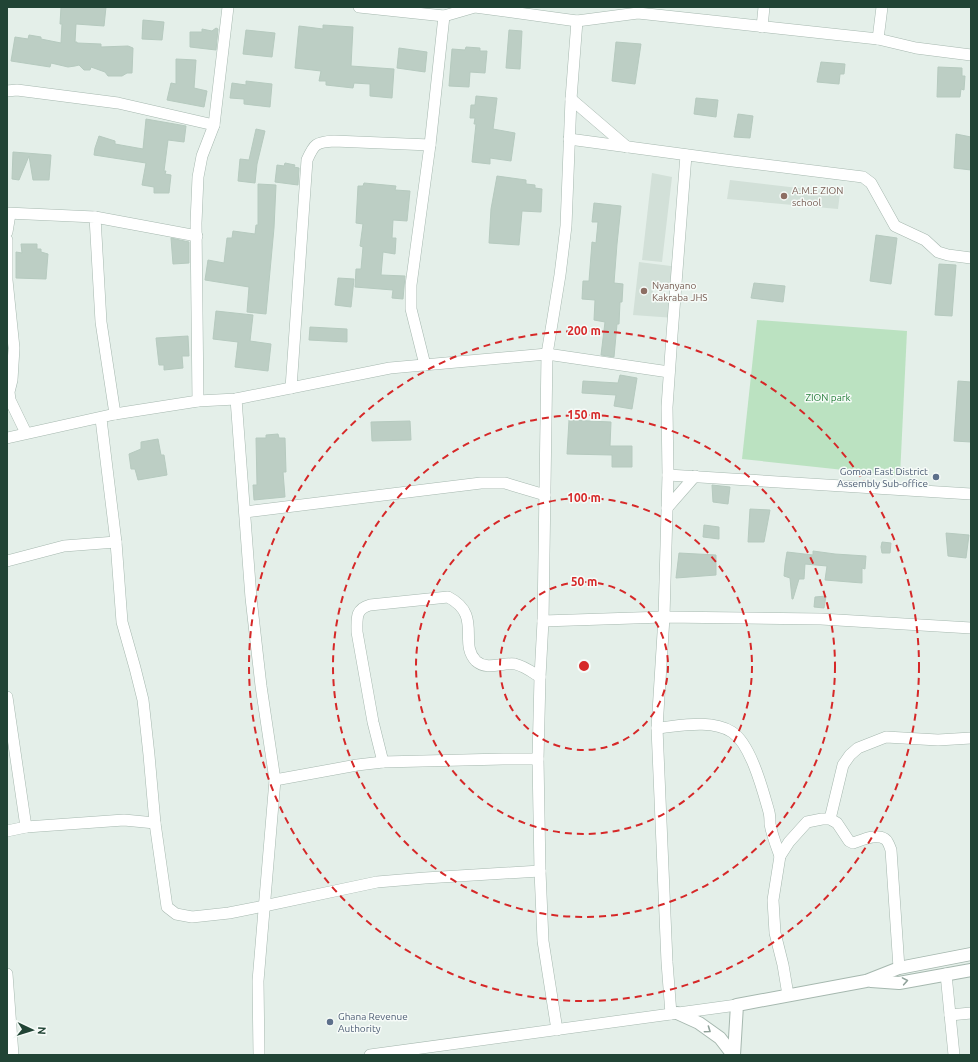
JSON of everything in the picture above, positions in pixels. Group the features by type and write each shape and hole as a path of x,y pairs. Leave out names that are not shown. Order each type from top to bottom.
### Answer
{"street":[{"path":"198,401 198,177 202,156 214,125 228,7"},
{"path":"359,7 444,16 475,7 577,21 638,10 762,27 878,39 916,48 971,54"},
{"path":"762,27 764,7"},
{"path":"878,39 882,7"},
{"path":"425,365 411,309 411,284 430,145 444,16"},
{"path":"557,1030 543,940 538,759 543,621 547,354 560,275 566,226 571,99 577,21"},
{"path":"7,91 17,90 118,103 214,125"},
{"path":"571,99 627,147"},
{"path":"569,139 863,177 871,183 896,226 925,240 938,252 971,258"},
{"path":"292,388 307,160 313,147 321,142 334,141 430,145"},
{"path":"674,1013 667,962 657,728 664,617 668,475 667,407 686,155"},
{"path":"7,232 9,214 96,217 197,236"},
{"path":"96,217 101,322 115,414"},
{"path":"7,240 7,280 14,348 12,380 9,392 10,400 26,433"},
{"path":"7,438 115,414 198,401 236,399 390,368 547,354 670,372"},
{"path":"236,399 251,598 261,686 275,780 258,981 259,1055"},
{"path":"101,418 116,542 122,622 136,668 143,700 150,755 155,823 166,907 176,914 192,916 229,913 377,882 540,871"},
{"path":"668,475 971,494"},
{"path":"667,508 695,476"},
{"path":"245,512 480,483 505,484 545,495"},
{"path":"7,561 64,546 116,542"},
{"path":"383,762 373,722 357,632 357,620 362,607 448,597 465,611 469,623 470,648 475,659 480,664 487,666 508,663 516,664 540,677"},
{"path":"543,621 664,617 821,619 971,628"},
{"path":"7,696 26,827"},
{"path":"657,728 689,725 716,727 733,732 751,756 769,814 774,841 780,856"},
{"path":"830,820 843,765 850,754 858,748 886,737 938,740 971,738"},
{"path":"275,780 357,765 383,762 538,759"},
{"path":"788,995 783,965 775,934 773,900 780,856 789,842 807,822 822,818 837,823 849,840 853,843 872,837 879,837 888,842 891,850 899,968"},
{"path":"7,831 26,827 124,820 155,823"},
{"path":"370,1055 737,1005 866,981 899,968 971,954"},
{"path":"866,981 899,983 971,970"},
{"path":"7,974 13,1055"},
{"path":"946,974 954,1055"},
{"path":"733,1055 737,1005"},
{"path":"674,1013 699,1023 720,1038 733,1055"},
{"path":"950,1015 971,1013"}],"shaded area":[{"path":"652,173 672,177 662,262 642,260"},
{"name":"A.M.E ZION school","path":"730,180 840,193 838,209 727,199"},
{"name":"Nyanyano Kakraba JHS","path":"639,262 679,267 677,284 653,282 653,299 677,302 675,318 633,315"}],"green space":[{"name":"ZION park","path":"757,320 907,331 900,476 742,459"}],"building":[{"path":"61,7 106,7 104,26 76,24 75,42 101,44 101,47 128,46 133,48 132,73 127,73 122,76 108,76 105,72 91,67 90,70 84,70 79,65 68,67 51,63 50,67 11,61 15,37 28,39 29,35 61,43"},
{"path":"143,20 164,22 162,40 142,39"},
{"path":"323,25 353,27 351,66 394,69 392,98 370,96 370,84 354,83 353,88 326,85 326,81 319,81 321,71 295,68 299,26 323,29"},
{"path":"216,28 218,29 216,50 190,47 190,32 202,32 202,29 212,31"},
{"path":"246,30 275,33 272,57 243,54"},
{"path":"509,30 522,31 520,69 506,68"},
{"path":"616,42 641,44 635,84 612,81"},
{"path":"466,47 480,48 480,51 487,51 485,73 470,72 469,87 449,86 452,49 465,50"},
{"path":"399,48 427,52 425,72 397,68"},
{"path":"176,59 196,60 194,88 207,91 204,107 167,100 171,83 176,84"},
{"path":"821,62 845,64 844,74 840,74 839,84 817,82"},
{"path":"938,67 962,68 962,76 965,76 964,90 961,89 960,97 937,97"},
{"path":"246,81 272,84 270,107 244,104 244,99 230,98 232,83 246,85"},
{"path":"476,96 497,98 493,129 515,133 511,161 490,158 490,164 472,162 476,124 474,124 475,118 470,118 471,105 475,105"},
{"path":"696,98 718,100 716,117 694,114"},
{"path":"738,114 753,116 750,138 734,137"},
{"path":"146,119 186,126 184,142 168,140 164,171 166,171 165,174 171,175 169,193 154,193 154,187 142,185 146,163 94,155 99,136 115,141 115,144 143,149"},
{"path":"256,129 265,131 257,164 255,183 238,181 240,159 249,160"},
{"path":"956,134 971,137 971,170 954,168"},
{"path":"13,152 51,155 49,180 33,180 29,156 19,180 12,179"},
{"path":"285,163 295,165 294,167 299,168 298,185 275,182 277,165 284,166"},
{"path":"497,176 526,180 526,184 535,185 535,188 542,189 541,212 522,211 519,245 489,243 491,209"},
{"path":"364,183 396,186 395,190 410,191 407,221 393,220 392,238 396,238 395,254 383,252 381,275 405,276 403,299 392,298 393,290 355,287 356,269 361,269 363,247 360,246 363,224 356,223 358,186 363,186"},
{"path":"258,184 276,185 274,228 266,314 247,312 249,287 205,280 208,260 224,263 227,238 232,238 233,231 255,234 256,225 258,225"},
{"path":"594,203 621,206 614,283 623,284 622,302 620,302 619,324 617,324 614,357 601,355 605,322 594,320 595,300 582,299 583,281 589,281 592,242 596,243 598,222 592,222"},
{"path":"876,235 897,238 891,284 870,281"},
{"path":"171,238 189,242 189,263 173,264"},
{"path":"21,244 37,244 37,249 41,249 41,252 48,254 46,279 16,278 16,252 22,253"},
{"path":"939,264 956,265 952,316 935,315"},
{"path":"338,278 354,279 351,307 335,305"},
{"path":"754,283 785,286 783,302 751,298"},
{"path":"216,311 253,315 250,341 271,344 268,371 235,367 238,342 213,339"},
{"path":"310,327 347,329 347,342 309,340"},
{"path":"188,336 189,356 182,356 183,368 164,370 164,365 159,365 156,338"},
{"path":"620,375 637,378 632,409 614,406 616,395 582,393 583,381 618,383"},
{"path":"958,381 971,382 971,442 954,441"},
{"path":"569,420 611,422 610,446 632,446 632,467 612,467 612,455 567,454"},
{"path":"410,421 411,440 372,441 371,422"},
{"path":"278,434 279,438 285,438 286,472 283,472 285,497 254,500 253,485 257,485 256,438 266,438 266,435"},
{"path":"158,439 161,455 164,455 167,475 138,480 135,469 131,469 129,454 141,449 141,442"},
{"path":"712,485 730,487 728,504 713,502"},
{"path":"750,509 770,510 764,542 748,542"},
{"path":"704,525 719,527 719,539 703,537"},
{"path":"946,533 969,535 966,558 948,556"},
{"path":"882,542 891,543 890,553 882,553"},
{"path":"813,551 866,556 865,569 862,568 862,583 825,580 827,566 805,564 804,579 799,579 792,599 790,578 784,576 787,552 813,555"},
{"path":"679,553 716,555 716,575 676,578"},
{"path":"826,596 824,608 814,607 815,597"}],"place":[{"name":"A.M.E ZION school","path":"784,196"},
{"name":"Nyanyano Kakraba JHS","path":"644,291"},
{"name":"Gomoa East District Assembly Sub-office","path":"936,477"},
{"name":"Ghana Revenue Authority","path":"330,1022"}]}
